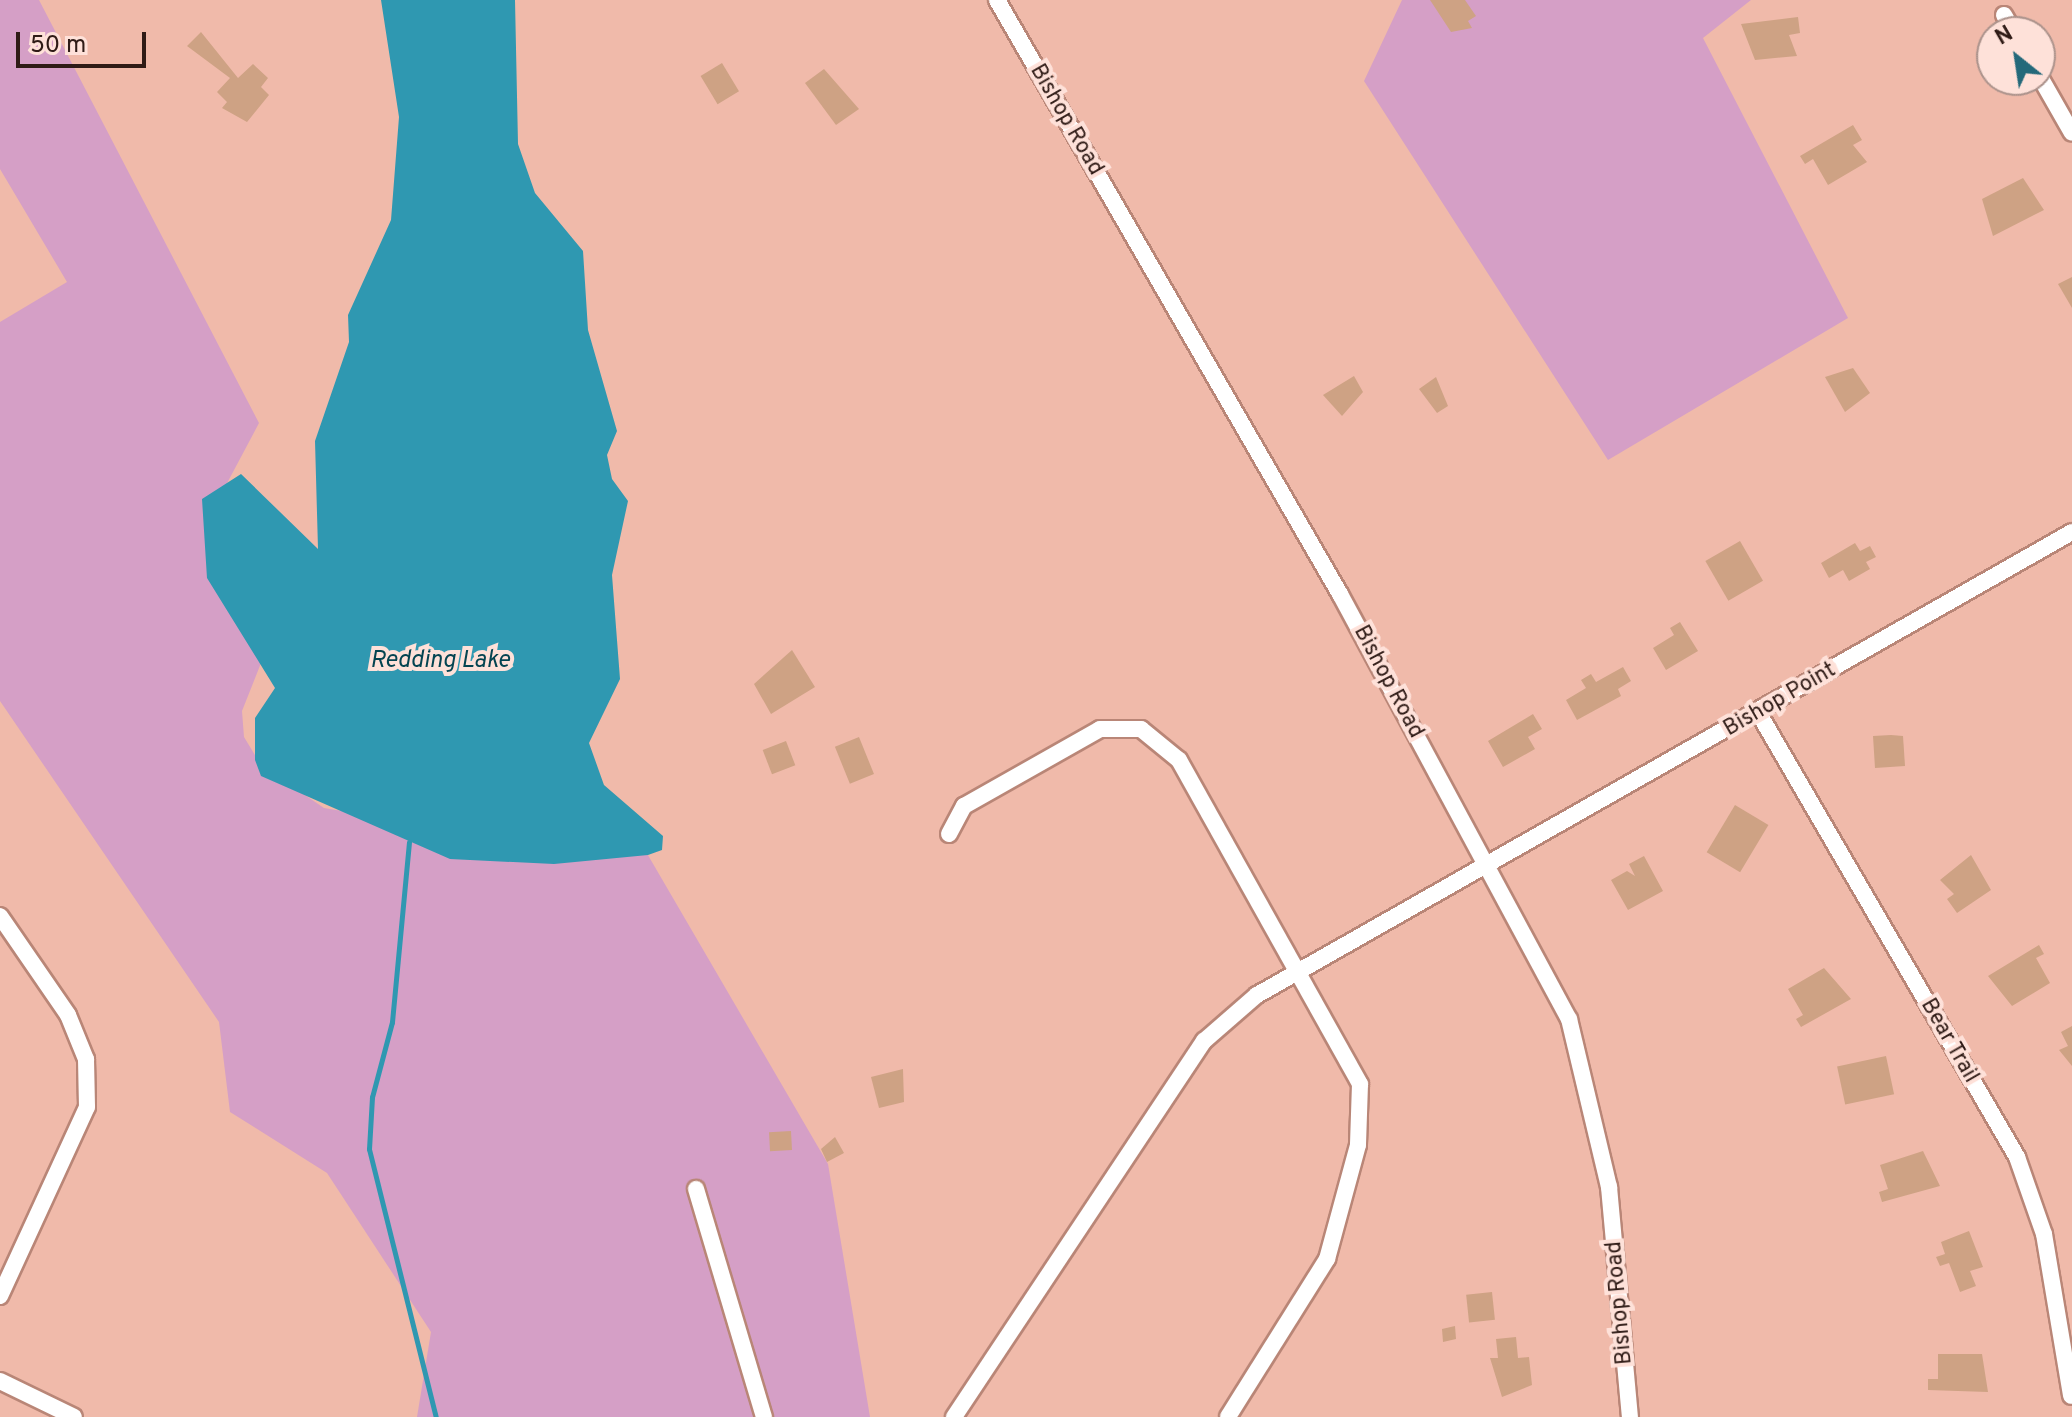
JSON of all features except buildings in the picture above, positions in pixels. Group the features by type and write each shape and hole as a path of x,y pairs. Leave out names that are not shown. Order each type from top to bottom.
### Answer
{"street":[{"name":"Bishop Road","path":"997,0 1340,594 1569,1019 1595,1113 1630,1417"},
{"path":"2051,96 2072,133"},
{"name":"Bishop Point","path":"954,1417 1204,1041 1300,970 2072,532"},
{"name":"Bear Trail","path":"1758,712 2017,1157 2044,1234 2071,1396"},
{"path":"949,834 964,806 1100,729 1141,729 1179,760 1300,970 1360,1084 1358,1145 1327,1259 1228,1417"},
{"path":"0,916 68,1015 86,1059 87,1107 0,1296"},
{"path":"696,1189 764,1417"},
{"path":"0,1381 74,1417"}],"shaded area":[{"path":"0,0 39,0 259,423 208,519 263,658 242,711 244,737 261,765 324,808 413,823 631,826 828,1164 870,1417 417,1417 431,1332 327,1173 230,1112 219,1022 0,701 0,322 67,282 0,169"},
{"path":"1402,0 1751,0 1703,38 1848,318 1608,460 1364,81"}],"water":[{"name":"Redding Lake","path":"381,0 515,0 518,144 535,193 583,251 588,330 617,431 607,455 612,479 628,501 612,575 620,679 589,743 604,785 663,836 662,850 648,855 554,864 450,859 261,776 255,760 255,718 275,688 207,578 202,499 241,474 318,549 315,441 349,342 348,315 391,220 399,117"}],"waterway":[{"path":"409,842 392,1022 372,1097 369,1149 436,1417"}]}
